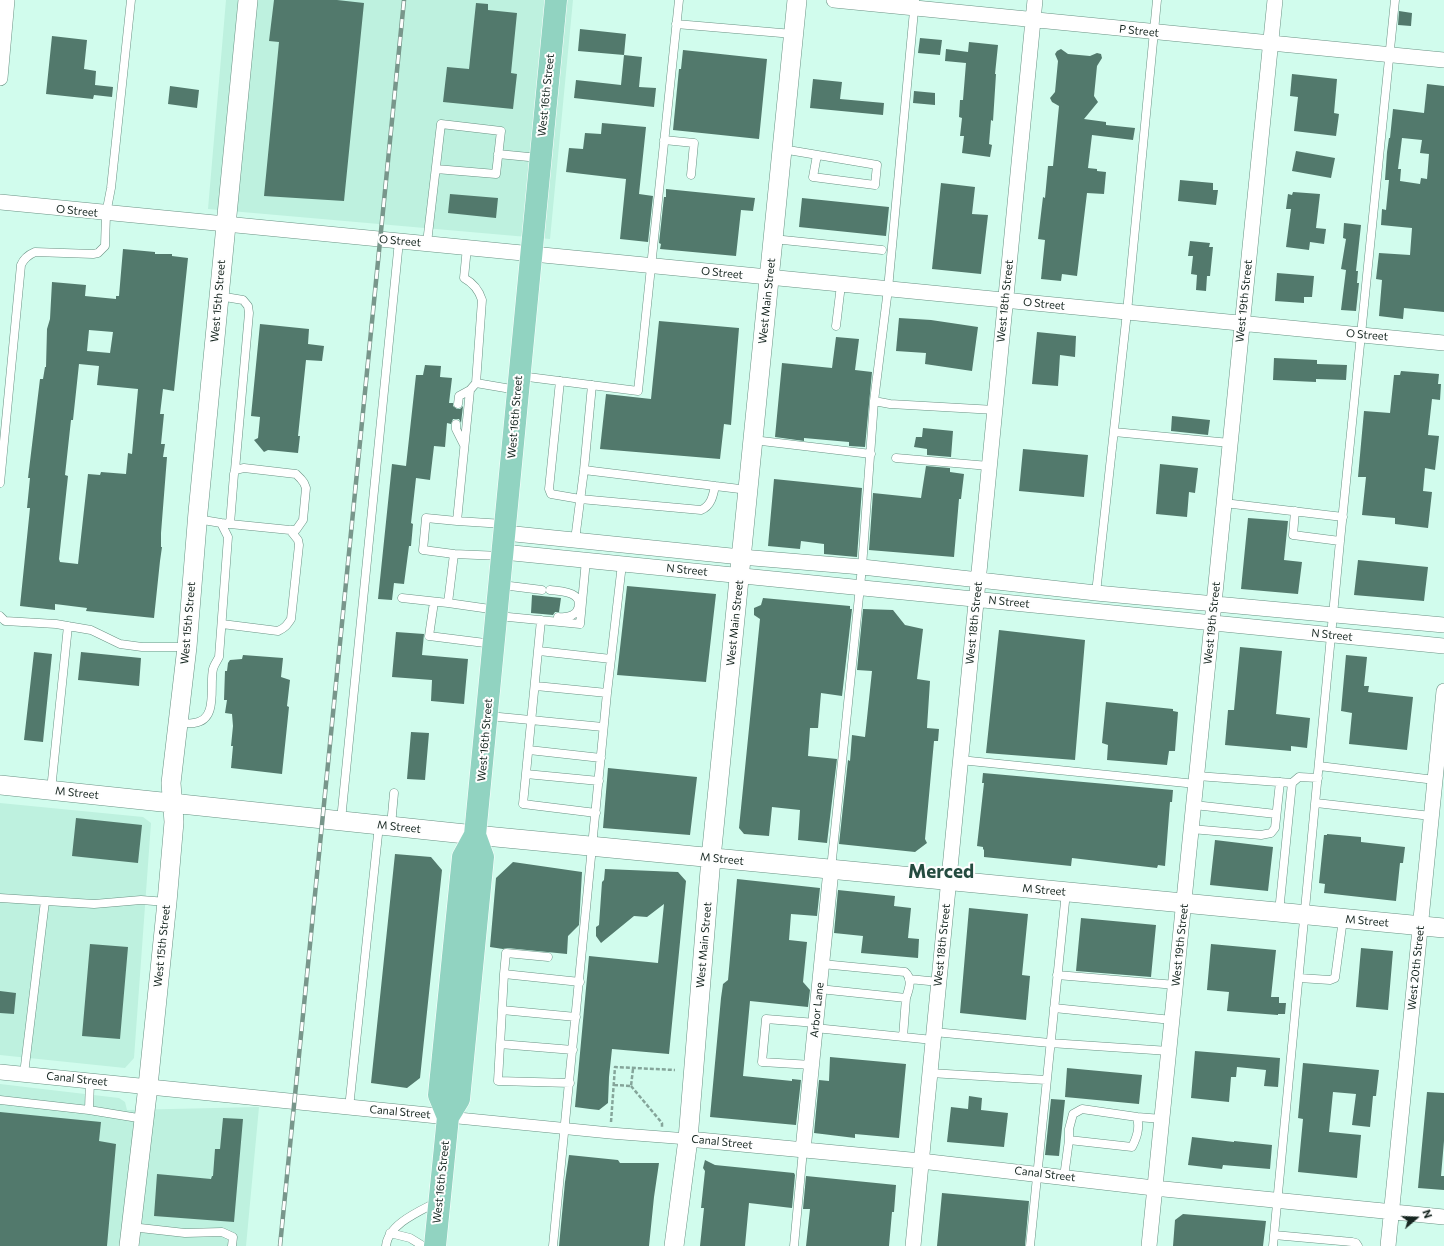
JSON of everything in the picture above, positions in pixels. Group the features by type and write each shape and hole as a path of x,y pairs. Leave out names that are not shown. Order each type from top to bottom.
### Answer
{"main road":[{"name":"West 16th Street","path":"435,1246 448,1117 459,1099 483,857 475,835 500,585 530,255 556,0"}],"street":[{"path":"0,78 7,0"},
{"name":"West 15th Street","path":"129,1246 148,1086 167,902 174,822 171,783 186,647 197,519 248,0"},
{"name":"West Main Street","path":"674,1246 688,1139 711,858 797,0"},
{"name":"P Street","path":"834,0 915,4 1033,20 1444,60"},
{"name":"West 18th Street","path":"913,1246 1035,0"},
{"name":"West 19th Street","path":"1149,1246 1275,0"},
{"name":"O Street","path":"0,202 106,214 399,240 530,255 1444,343"},
{"name":"N Street","path":"504,541 575,540 741,557 862,567 1096,593 1444,625"},
{"name":"N Street","path":"504,541 586,560 1212,622 1331,636 1444,646"},
{"name":"West 20th Street","path":"1388,1246 1444,691"},
{"name":"M Street","path":"0,785 475,835 1444,928"},
{"name":"Arbor Lane","path":"803,1150 831,870"},
{"name":"Canal Street","path":"0,1072 90,1080 349,1108 921,1161 1037,1173 1154,1188 1444,1217"}],"lane":[{"path":"0,483 20,273 23,260 29,255 42,252 93,254 105,246 106,214 111,188 131,0"},
{"path":"476,382 518,383 560,381 638,391 679,0"},
{"path":"1096,593 1114,432 1157,0"},
{"path":"1272,1246 1316,803 1340,541 1395,0"},
{"path":"831,870 862,567 874,401 888,290 915,4"},
{"path":"676,24 793,34"},
{"path":"427,243 441,124 501,130 496,174 436,169"},
{"path":"664,140 694,144 691,175"},
{"path":"782,149 877,165 875,185 813,177 817,155"},
{"path":"498,154 540,158"},
{"path":"341,820 399,240"},
{"path":"773,240 882,250"},
{"path":"458,404 459,396 470,390 476,382 482,300 480,293 475,286 464,278 467,247"},
{"path":"836,326 841,284"},
{"path":"219,296 244,300 248,306 249,313 230,524"},
{"path":"560,381 549,489 551,494 580,499 701,510 710,503 715,486"},
{"path":"575,540 584,470 592,385"},
{"path":"457,521 470,390"},
{"path":"874,401 890,404 995,410"},
{"path":"456,424 456,429 465,446"},
{"path":"1114,432 1230,443"},
{"path":"753,440 870,454"},
{"path":"896,458 989,466"},
{"path":"197,519 230,524 296,530 303,520 306,488 304,483 296,474 244,468 235,470"},
{"path":"584,470 748,490"},
{"path":"1224,503 1343,516"},
{"path":"1295,511 1293,535 1340,541"},
{"path":"426,518 457,521 504,541 454,554 422,550 426,518"},
{"path":"177,722 194,723 201,721 206,717 210,710 214,668 219,657 228,537 221,523"},
{"path":"222,624 278,631 284,628 291,619 298,540 290,530"},
{"path":"448,603 454,554"},
{"path":"402,598 448,603 521,619 580,624 586,560"},
{"path":"553,1246 580,982 603,727 622,564"},
{"path":"500,585 568,592 575,596 579,601 578,609 574,615 566,618 527,615 521,619"},
{"path":"434,602 429,636 494,644"},
{"path":"0,616 5,621 68,626 91,630 120,644 186,647"},
{"path":"541,620 536,686 523,804 596,813"},
{"path":"51,790 68,626"},
{"path":"539,652 611,659"},
{"path":"536,686 607,693"},
{"path":"487,716 603,727"},
{"path":"529,750 601,758"},
{"path":"960,760 1196,780 1292,783"},
{"path":"1319,766 1435,780"},
{"path":"526,774 599,781"},
{"path":"1279,912 1292,783 1299,777 1318,778"},
{"path":"1192,829 1261,836 1271,833 1275,828 1280,782"},
{"path":"349,1108 385,825 394,793"},
{"path":"1316,803 1431,816"},
{"path":"1194,805 1276,814"},
{"path":"1030,1246 1066,892"},
{"path":"0,898 94,904 141,900 167,902"},
{"path":"24,1074 45,901"},
{"path":"1299,978 1330,980 1335,978 1343,919"},
{"path":"548,957 506,953 498,1081 570,1083"},
{"path":"822,964 939,982"},
{"path":"504,974 580,982"},
{"path":"1057,975 1176,985"},
{"path":"903,1037 906,998 910,984 907,976"},
{"path":"819,989 906,998"},
{"path":"1054,1008 1172,1020"},
{"path":"502,1010 576,1017"},
{"path":"812,1065 762,1062 766,1019 903,1037 934,1036 1169,1051"},
{"path":"500,1044 573,1050"},
{"path":"930,1073 1046,1080"},
{"path":"89,1110 90,1080"},
{"path":"0,1100 89,1110 144,1119"},
{"path":"1064,1177 1069,1130 1073,1114 1082,1109 1162,1119"},
{"path":"1069,1140 1132,1147 1136,1138 1138,1124 1137,1117"},
{"path":"794,1246 803,1150"},
{"path":"386,1246 386,1238 406,1219 440,1200"},
{"path":"131,1227 185,1233 222,1232 233,1237 232,1246"},
{"path":"390,1233 410,1238 423,1246"},
{"path":"1274,1234 1352,1242 1356,1243 1358,1246"}],"path":[{"path":"610,1133 615,1067 675,1070"},
{"path":"633,1068 631,1086 662,1123 661,1137"},
{"path":"614,1085 631,1086"}],"shaded area":[{"path":"226,0 573,0 550,239 208,209"},
{"path":"0,803 143,817 151,823 134,1058 125,1068 0,1055"},
{"path":"0,1084 119,1098 125,1102 127,1110 259,1107 246,1246 0,1246"}],"building":[{"path":"274,0 337,0 364,3 344,201 264,196 279,42 269,41"},
{"path":"476,3 488,4 488,10 517,13 511,73 517,74 513,109 443,102 447,67 469,69"},
{"path":"1399,11 1412,13 1411,26 1398,25"},
{"path":"580,29 626,34 624,55 578,51"},
{"path":"52,36 87,40 84,69 96,71 95,85 113,87 112,97 94,95 93,99 46,94"},
{"path":"920,38 942,40 940,55 918,53"},
{"path":"969,42 998,45 993,121 991,120 989,144 992,145 990,157 962,153 964,136 960,136 962,118 959,117 960,100 963,100 966,63 945,61 946,49 968,52"},
{"path":"1061,49 1068,54 1090,56 1097,53 1101,54 1102,58 1097,66 1094,96 1098,102 1084,119 1106,122 1106,125 1135,128 1133,140 1092,135 1088,168 1106,172 1104,194 1087,193 1077,276 1062,274 1061,281 1041,279 1045,240 1038,239 1043,197 1045,198 1048,166 1053,166 1059,106 1052,102 1050,98 1055,92 1058,61 1055,54"},
{"path":"683,50 767,59 759,139 673,130 679,69 681,69"},
{"path":"624,55 642,57 639,87 656,88 654,107 574,98 576,80 621,85"},
{"path":"1292,74 1337,79 1334,113 1339,114 1336,136 1294,131 1298,97 1290,96"},
{"path":"813,79 842,82 840,99 884,103 883,115 810,108"},
{"path":"1427,84 1444,86 1444,312 1404,308 1403,319 1379,316 1382,280 1376,279 1379,253 1410,255 1412,228 1381,225 1382,209 1386,210 1389,180 1385,180 1393,109 1424,113","holes":["1402,138 1422,140 1420,153 1429,154 1427,179 1421,178 1420,184 1400,181 1401,169 1398,169"]},
{"path":"170,86 199,90 197,108 168,104"},
{"path":"914,91 935,93 935,105 913,103"},
{"path":"602,123 646,127 639,194 653,196 648,242 620,239 626,179 566,172 569,148 583,149 585,133 601,134"},
{"path":"1296,151 1335,158 1331,178 1292,171"},
{"path":"1180,180 1213,183 1213,190 1218,190 1216,205 1178,201"},
{"path":"941,183 975,187 972,214 988,215 981,274 932,269"},
{"path":"666,189 755,198 753,211 741,210 736,256 660,249 661,244 659,243"},
{"path":"1293,192 1320,194 1316,228 1326,229 1324,244 1310,242 1309,250 1286,247 1291,209 1286,209 1288,194 1292,195"},
{"path":"450,194 498,198 496,218 448,213"},
{"path":"802,198 889,207 886,236 799,227"},
{"path":"1344,223 1361,225 1356,271 1358,271 1357,283 1359,283 1356,311 1341,310 1346,270 1341,269 1346,239 1343,238"},
{"path":"1190,241 1210,243 1209,247 1213,247 1210,276 1207,276 1206,291 1196,290 1197,275 1191,274 1193,256 1188,256"},
{"path":"123,249 155,252 155,254 172,254 172,256 188,258 174,391 163,389 160,414 164,414 161,444 165,444 163,457 167,457 161,533 162,547 154,618 86,611 87,608 55,604 55,610 20,606 30,508 27,508 30,478 28,478 40,379 43,379 46,367 47,329 50,319 52,282 86,285 85,296 116,299 116,296 119,296","holes":["89,330 113,332 110,353 87,351","79,364 99,366 97,385 138,389 132,454 128,453 126,474 101,472 100,475 88,474 78,564 60,562 59,559 68,476 65,475"]},
{"path":"1277,273 1314,276 1312,297 1304,297 1304,303 1275,301"},
{"path":"899,318 931,320 978,327 972,371 925,364 926,353 896,351"},
{"path":"659,321 739,328 731,425 724,424 720,459 600,449 606,394 651,399"},
{"path":"260,324 309,329 308,344 324,346 322,361 306,360 298,436 300,436 298,453 268,450 264,452 254,440 258,438 260,417 251,416"},
{"path":"1037,332 1076,336 1075,357 1060,355 1058,386 1032,384"},
{"path":"836,337 859,339 855,370 872,372 865,447 849,446 849,442 804,438 804,441 775,437 782,363 832,368"},
{"path":"1274,358 1317,360 1317,364 1347,365 1346,380 1316,379 1316,382 1273,380"},
{"path":"425,365 441,366 440,377 452,378 449,403 453,403 453,406 457,409 460,409 463,406 461,423 459,419 453,419 451,424 447,423 445,447 434,446 430,480 416,478 411,523 413,524 411,546 409,546 404,584 394,583 392,600 378,599 392,464 406,466 416,375 423,375"},
{"path":"1401,371 1439,374 1438,384 1441,384 1440,400 1432,399 1428,435 1439,436 1435,470 1425,468 1423,491 1432,492 1428,528 1395,524 1395,518 1362,515 1366,477 1358,477 1364,411 1390,413 1394,375 1400,375"},
{"path":"1172,416 1210,420 1208,435 1171,431"},
{"path":"923,428 953,431 951,457 927,455 927,449 914,447 916,437 922,437"},
{"path":"1023,449 1088,455 1084,497 1019,491"},
{"path":"1160,464 1198,468 1195,493 1189,492 1187,517 1156,514"},
{"path":"926,466 950,468 950,472 964,474 961,499 959,499 954,557 869,550 873,493 921,498"},
{"path":"774,479 862,488 857,557 824,554 824,544 801,541 800,549 768,546"},
{"path":"1248,518 1288,521 1284,560 1302,562 1298,594 1241,589"},
{"path":"1358,560 1428,567 1424,601 1354,595"},
{"path":"627,586 716,594 706,682 617,675"},
{"path":"532,595 561,598 559,612 555,612 553,615 531,613"},
{"path":"763,598 850,606 850,609 852,609 842,696 821,693 818,728 810,728 808,756 837,759 827,843 798,840 800,810 772,807 769,836 744,834 739,828 760,619 754,615 754,608 761,605"},
{"path":"863,609 893,610 905,625 923,629 917,679 930,681 927,728 939,729 938,741 934,741 925,839 927,843 915,852 839,844 852,735 865,737 872,671 857,670"},
{"path":"999,630 1085,640 1075,760 986,753"},
{"path":"396,632 424,634 422,655 468,659 464,704 431,701 432,680 392,677"},
{"path":"1240,647 1282,651 1276,714 1310,718 1307,748 1291,746 1291,751 1225,745 1228,710 1234,710"},
{"path":"34,652 52,654 43,742 24,740"},
{"path":"81,652 141,658 139,686 78,680"},
{"path":"243,655 283,658 281,677 290,680 287,706 289,707 282,774 231,768 233,726 232,714 225,713 227,700 224,700 225,671 227,671 230,660 242,659"},
{"path":"1346,655 1367,657 1364,686 1369,686 1368,692 1413,697 1407,750 1349,744 1352,713 1341,711"},
{"path":"1106,702 1173,709 1173,711 1178,712 1175,751 1169,751 1167,765 1107,760 1108,745 1102,743"},
{"path":"411,732 429,733 425,780 407,779"},
{"path":"608,768 697,777 690,835 603,828"},
{"path":"983,773 1173,790 1172,802 1170,802 1165,866 1158,865 1157,868 1072,858 1071,866 984,857 983,847 977,846 984,783 982,783"},
{"path":"76,818 142,825 138,863 72,856"},
{"path":"1324,835 1361,837 1361,842 1405,847 1403,863 1400,863 1396,901 1324,893 1325,884 1319,883"},
{"path":"1215,840 1273,847 1268,891 1210,885"},
{"path":"395,854 431,857 442,870 420,1078 407,1088 371,1083"},
{"path":"513,862 582,872 579,925 568,936 567,954 490,947 496,878"},
{"path":"605,869 678,872 686,881 669,1054 612,1049 608,1103 599,1110 575,1107 589,956 658,963 664,904 647,917 634,916 601,943 596,936 596,927 599,925 602,882 604,880"},
{"path":"737,879 820,888 817,916 791,914 789,940 807,942 803,982 810,990 808,1007 750,1001 743,1076 792,1081 792,1079 801,1080 796,1125 710,1117 721,998 723,984 728,980"},
{"path":"838,890 895,896 894,906 911,908 908,938 919,939 918,958 861,953 863,936 834,933"},
{"path":"969,908 1028,914 1022,975 1030,976 1026,1020 960,1013"},
{"path":"1081,918 1156,925 1151,977 1076,971"},
{"path":"90,944 128,947 120,1039 82,1036"},
{"path":"1211,944 1276,950 1271,997 1279,997 1279,1003 1286,1003 1285,1014 1278,1015 1227,1011 1229,992 1207,990"},
{"path":"1361,948 1393,951 1388,1010 1356,1007"},
{"path":"0,991 16,993 14,1014 0,1013"},
{"path":"1195,1051 1280,1058 1278,1087 1264,1086 1266,1070 1237,1067 1236,1077 1231,1077 1229,1102 1191,1098"},
{"path":"830,1057 906,1064 899,1138 855,1134 855,1138 814,1133 819,1080 829,1081"},
{"path":"1303,1063 1379,1070 1376,1096 1373,1096 1370,1127 1352,1125 1356,1094 1333,1092 1329,1132 1361,1135 1357,1178 1298,1172 1303,1119 1298,1118"},
{"path":"1067,1068 1142,1075 1139,1104 1065,1097"},
{"path":"1427,1092 1444,1093 1444,1141 1441,1176 1444,1176 1444,1190 1418,1188"},
{"path":"969,1096 982,1098 981,1110 1008,1113 1004,1147 947,1142 951,1107 968,1109"},
{"path":"1051,1099 1065,1100 1059,1156 1045,1155"},
{"path":"0,1112 101,1122 99,1141 116,1144 107,1246 0,1246"},
{"path":"223,1118 243,1119 234,1222 154,1216 157,1174 211,1179 213,1176 215,1149 220,1149"},
{"path":"1192,1137 1272,1145 1270,1169 1223,1165 1222,1169 1188,1165"},
{"path":"569,1155 618,1160 620,1163 659,1163 649,1246 559,1246"},
{"path":"705,1160 715,1165 794,1173 792,1208 749,1203 745,1246 700,1246 704,1208 701,1208 705,1171 703,1168"},
{"path":"806,1176 896,1185 889,1246 806,1246 810,1209 803,1209"},
{"path":"942,1193 1029,1201 1025,1246 937,1246"},
{"path":"1183,1214 1266,1221 1263,1246 1173,1246 1175,1220"}],"railway":[{"path":"280,1246 404,0"}],"district":[{"name":"Merced","path":"941,872"}]}
